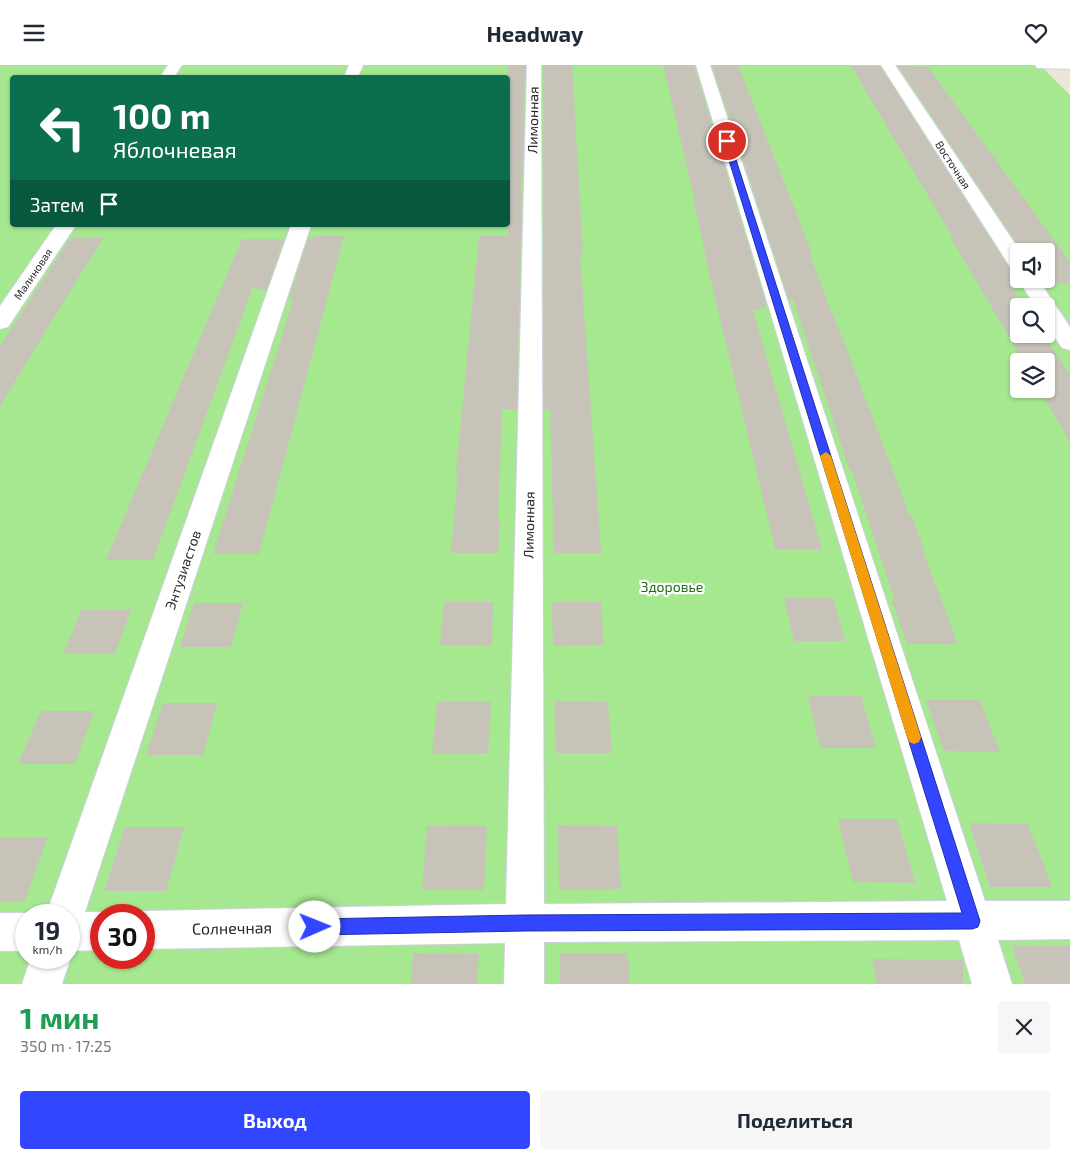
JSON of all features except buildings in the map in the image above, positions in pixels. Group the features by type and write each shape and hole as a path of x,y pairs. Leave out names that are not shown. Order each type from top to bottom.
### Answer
{"street":[{"name":"Лимонная","path":"524,984 534,65"},
{"path":"703,65 992,984"},
{"name":"Восточная","path":"888,65 1010,251"},
{"path":"1042,65 1070,65"},
{"name":"Малиновая","path":"0,323 65,227"},
{"name":"Энтузиастов","path":"69,904 300,227"},
{"path":"1055,320 1070,343"},
{"name":"Солнечная","path":"155,930 525,923 1070,921"},
{"path":"0,932 15,932"},
{"path":"42,984 47,969"}],"green space":[{"name":"Здоровье","path":"0,65 1040,65 1070,95 1070,984 0,984"}],"slow traffic":[{"path":"826,456 914,737"}],"route":[{"path":"315,927 525,923 972,921 727,141"}]}
